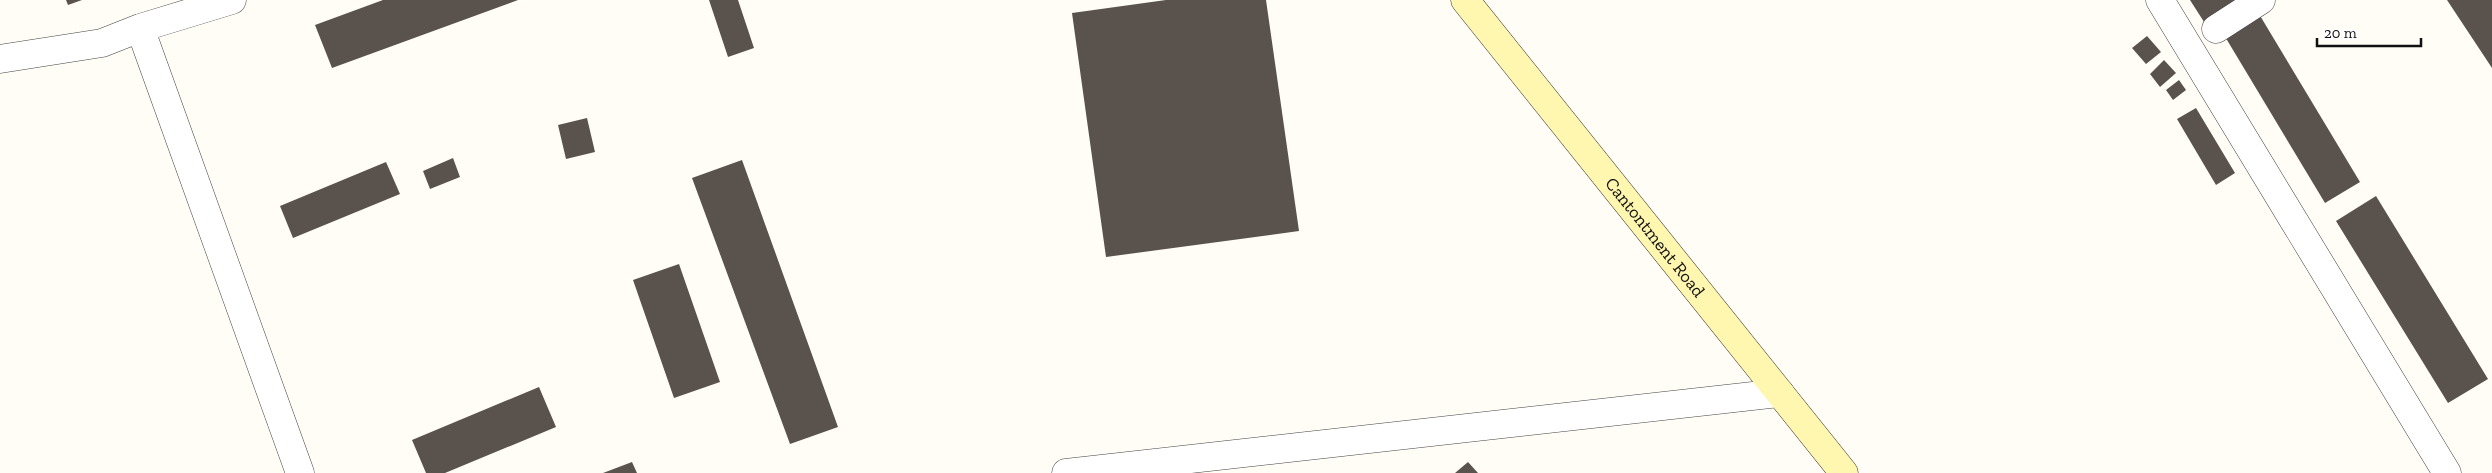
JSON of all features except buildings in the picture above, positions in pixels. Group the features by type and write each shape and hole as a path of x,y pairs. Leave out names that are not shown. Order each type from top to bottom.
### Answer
{"street":[{"path":"0,59 102,43 140,28 232,0"},
{"name":"Cantontment Road","path":"1465,0 1844,473"},
{"path":"2160,0 2447,473"},
{"path":"2216,29 2261,0"},
{"path":"140,28 300,473"},
{"path":"1066,473 1780,393"}]}
